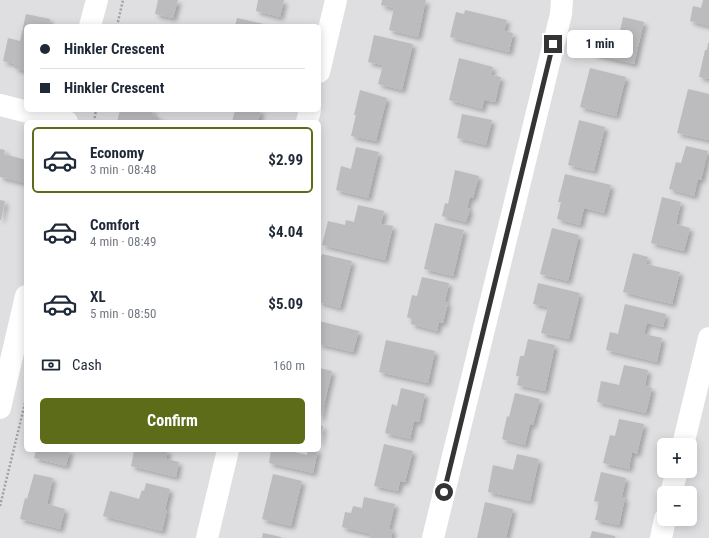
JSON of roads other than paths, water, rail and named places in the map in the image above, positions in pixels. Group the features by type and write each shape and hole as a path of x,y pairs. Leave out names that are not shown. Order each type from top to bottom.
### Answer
{"street":[{"path":"91,24 97,0"},
{"path":"321,64 336,0"},
{"path":"433,538 561,14 562,0"},
{"path":"0,105 24,111"},
{"path":"28,112 59,120"},
{"path":"0,408 24,305"},
{"path":"685,438 709,338"},
{"path":"207,538 228,452"},
{"path":"661,538 664,526"}]}
